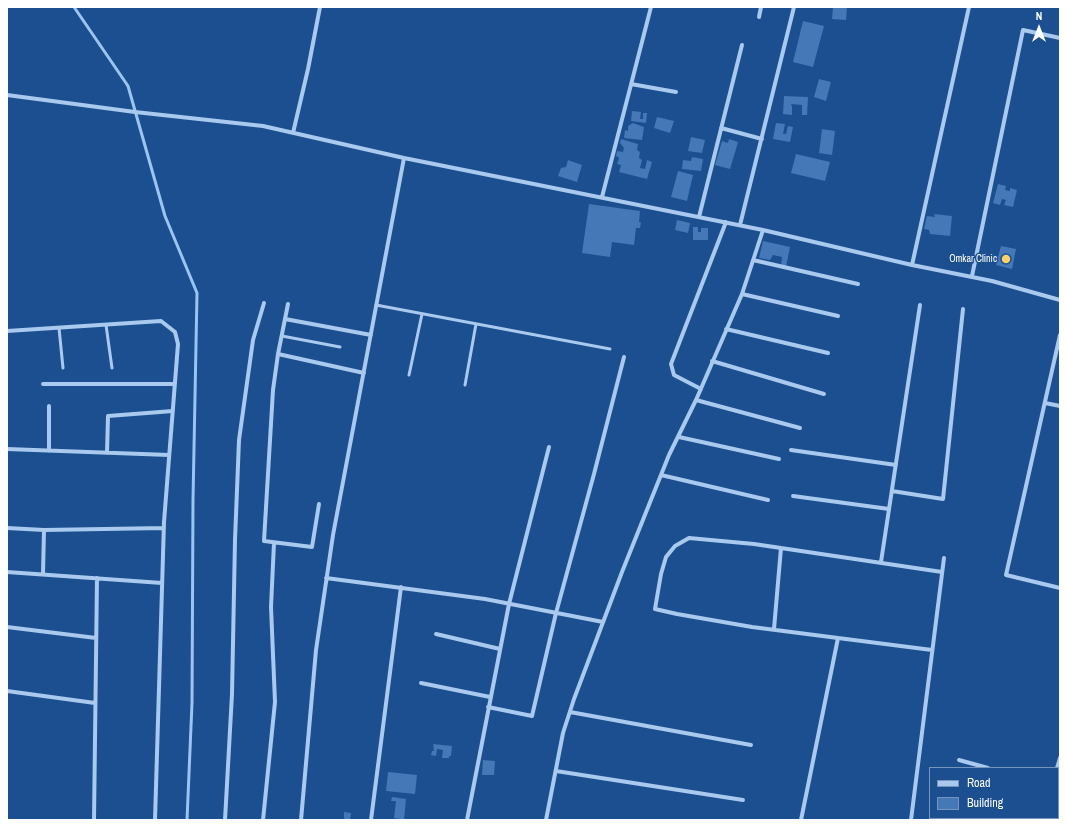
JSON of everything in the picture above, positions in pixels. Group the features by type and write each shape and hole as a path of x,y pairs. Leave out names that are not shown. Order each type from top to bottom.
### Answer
{"street":[{"path":"293,133 308,69 320,7"},
{"path":"602,197 651,7"},
{"path":"759,17 761,7"},
{"path":"740,225 794,7"},
{"path":"912,265 970,7"},
{"path":"972,276 1023,30 1060,38"},
{"path":"699,217 742,44"},
{"path":"632,84 676,92"},
{"path":"7,95 135,112 262,126 404,158 763,230 912,265 972,276 1060,300"},
{"path":"721,128 762,139"},
{"path":"301,820 316,650 326,578 404,158"},
{"path":"700,389 674,375 671,364 726,222"},
{"path":"546,820 563,733 603,622 669,456 696,400 742,294 763,230"},
{"path":"753,260 858,284"},
{"path":"742,294 838,316"},
{"path":"225,820 232,694 235,540 239,440 253,340 264,302"},
{"path":"288,304 278,354 273,390 264,541 312,546 319,504"},
{"path":"881,562 920,305"},
{"path":"892,491 943,499 963,309"},
{"path":"285,319 371,335"},
{"path":"7,331 160,321 175,332 178,344 164,528 155,820"},
{"path":"726,329 828,353"},
{"path":"1060,335 1006,575 1060,588"},
{"path":"278,354 364,373"},
{"path":"488,707 532,716 556,613 624,357"},
{"path":"712,361 824,394"},
{"path":"43,384 175,384"},
{"path":"696,400 800,428"},
{"path":"1045,403 1060,406"},
{"path":"49,406 49,451"},
{"path":"107,453 108,416 173,411"},
{"path":"678,437 779,459"},
{"path":"467,820 509,604 549,447"},
{"path":"7,449 169,456"},
{"path":"791,450 896,465"},
{"path":"661,475 768,500"},
{"path":"793,496 889,509"},
{"path":"7,528 44,530 164,528"},
{"path":"43,574 44,530"},
{"path":"932,650 774,629 677,614 655,609 660,574 666,557 674,546 689,538 781,548 942,572"},
{"path":"263,820 275,702 271,607 274,543"},
{"path":"774,629 781,548"},
{"path":"911,820 944,558"},
{"path":"7,572 162,583"},
{"path":"94,820 97,578"},
{"path":"326,578 485,599 603,622"},
{"path":"371,820 401,587"},
{"path":"7,627 96,638"},
{"path":"436,634 500,649"},
{"path":"801,820 838,638"},
{"path":"421,683 490,696"},
{"path":"7,692 96,703"},
{"path":"570,712 751,745"},
{"path":"959,760 984,767"},
{"path":"556,771 743,800"}],"lane":[{"path":"376,305 610,349"},
{"path":"409,375 422,314"},
{"path":"106,324 112,368"},
{"path":"465,385 476,324"},
{"path":"59,328 63,368"},
{"path":"282,336 340,347"}],"building":[{"path":"833,7 847,7 846,20 832,19"},
{"path":"803,21 824,26 813,67 793,62"},
{"path":"819,79 831,82 826,101 814,97"},
{"path":"784,96 808,97 807,115 802,115 802,105 791,104 792,115 783,114"},
{"path":"632,111 641,112 640,119 643,119 643,113 647,113 646,123 631,121"},
{"path":"657,117 674,121 670,133 654,128"},
{"path":"633,123 644,127 642,140 624,138 625,130 628,131 628,126"},
{"path":"776,123 785,124 783,134 786,134 788,126 793,127 790,142 773,139"},
{"path":"822,129 835,131 832,155 819,153"},
{"path":"691,137 705,140 702,153 688,151"},
{"path":"621,139 638,144 637,150 640,152 639,158 642,160 640,168 645,169 647,160 652,162 647,179 619,172 621,165 617,164 619,158 616,156 617,151 623,152 624,148 620,143"},
{"path":"729,139 738,142 730,169 715,165 722,141 728,143"},
{"path":"796,154 830,162 825,181 791,173"},
{"path":"692,157 703,159 701,171 682,169 683,160 691,161"},
{"path":"568,160 582,165 577,182 558,176 561,168 566,167"},
{"path":"678,171 693,175 687,201 671,197"},
{"path":"998,184 1006,186 1005,190 1010,191 1010,188 1017,190 1013,207 1004,205 1006,200 1002,199 1000,205 993,203"},
{"path":"589,204 640,211 640,228 636,228 634,245 612,242 610,257 582,253"},
{"path":"934,214 952,216 950,236 930,234 929,230 924,229 927,216 935,217"},
{"path":"677,220 690,223 688,233 675,230"},
{"path":"693,227 698,227 698,232 701,232 701,228 708,228 708,240 693,240"},
{"path":"763,241 790,247 786,267 781,266 782,257 773,255 770,260 759,258"},
{"path":"1001,246 1016,249 1012,269 996,265"},
{"path":"433,744 452,746 451,756 449,756 449,758 442,758 443,750 437,749 436,756 431,755 432,751 434,751"},
{"path":"483,760 495,761 494,775 482,775"},
{"path":"388,772 417,775 415,794 386,791"},
{"path":"392,797 406,799 404,820 394,818 396,801 391,801"},
{"path":"344,812 351,813 350,820 344,820"}],"waterway":[{"path":"74,7 128,86 165,216 197,293 193,500 192,703 187,820"}],"place":[{"name":"Omkar Clinic","path":"1006,259"}]}
